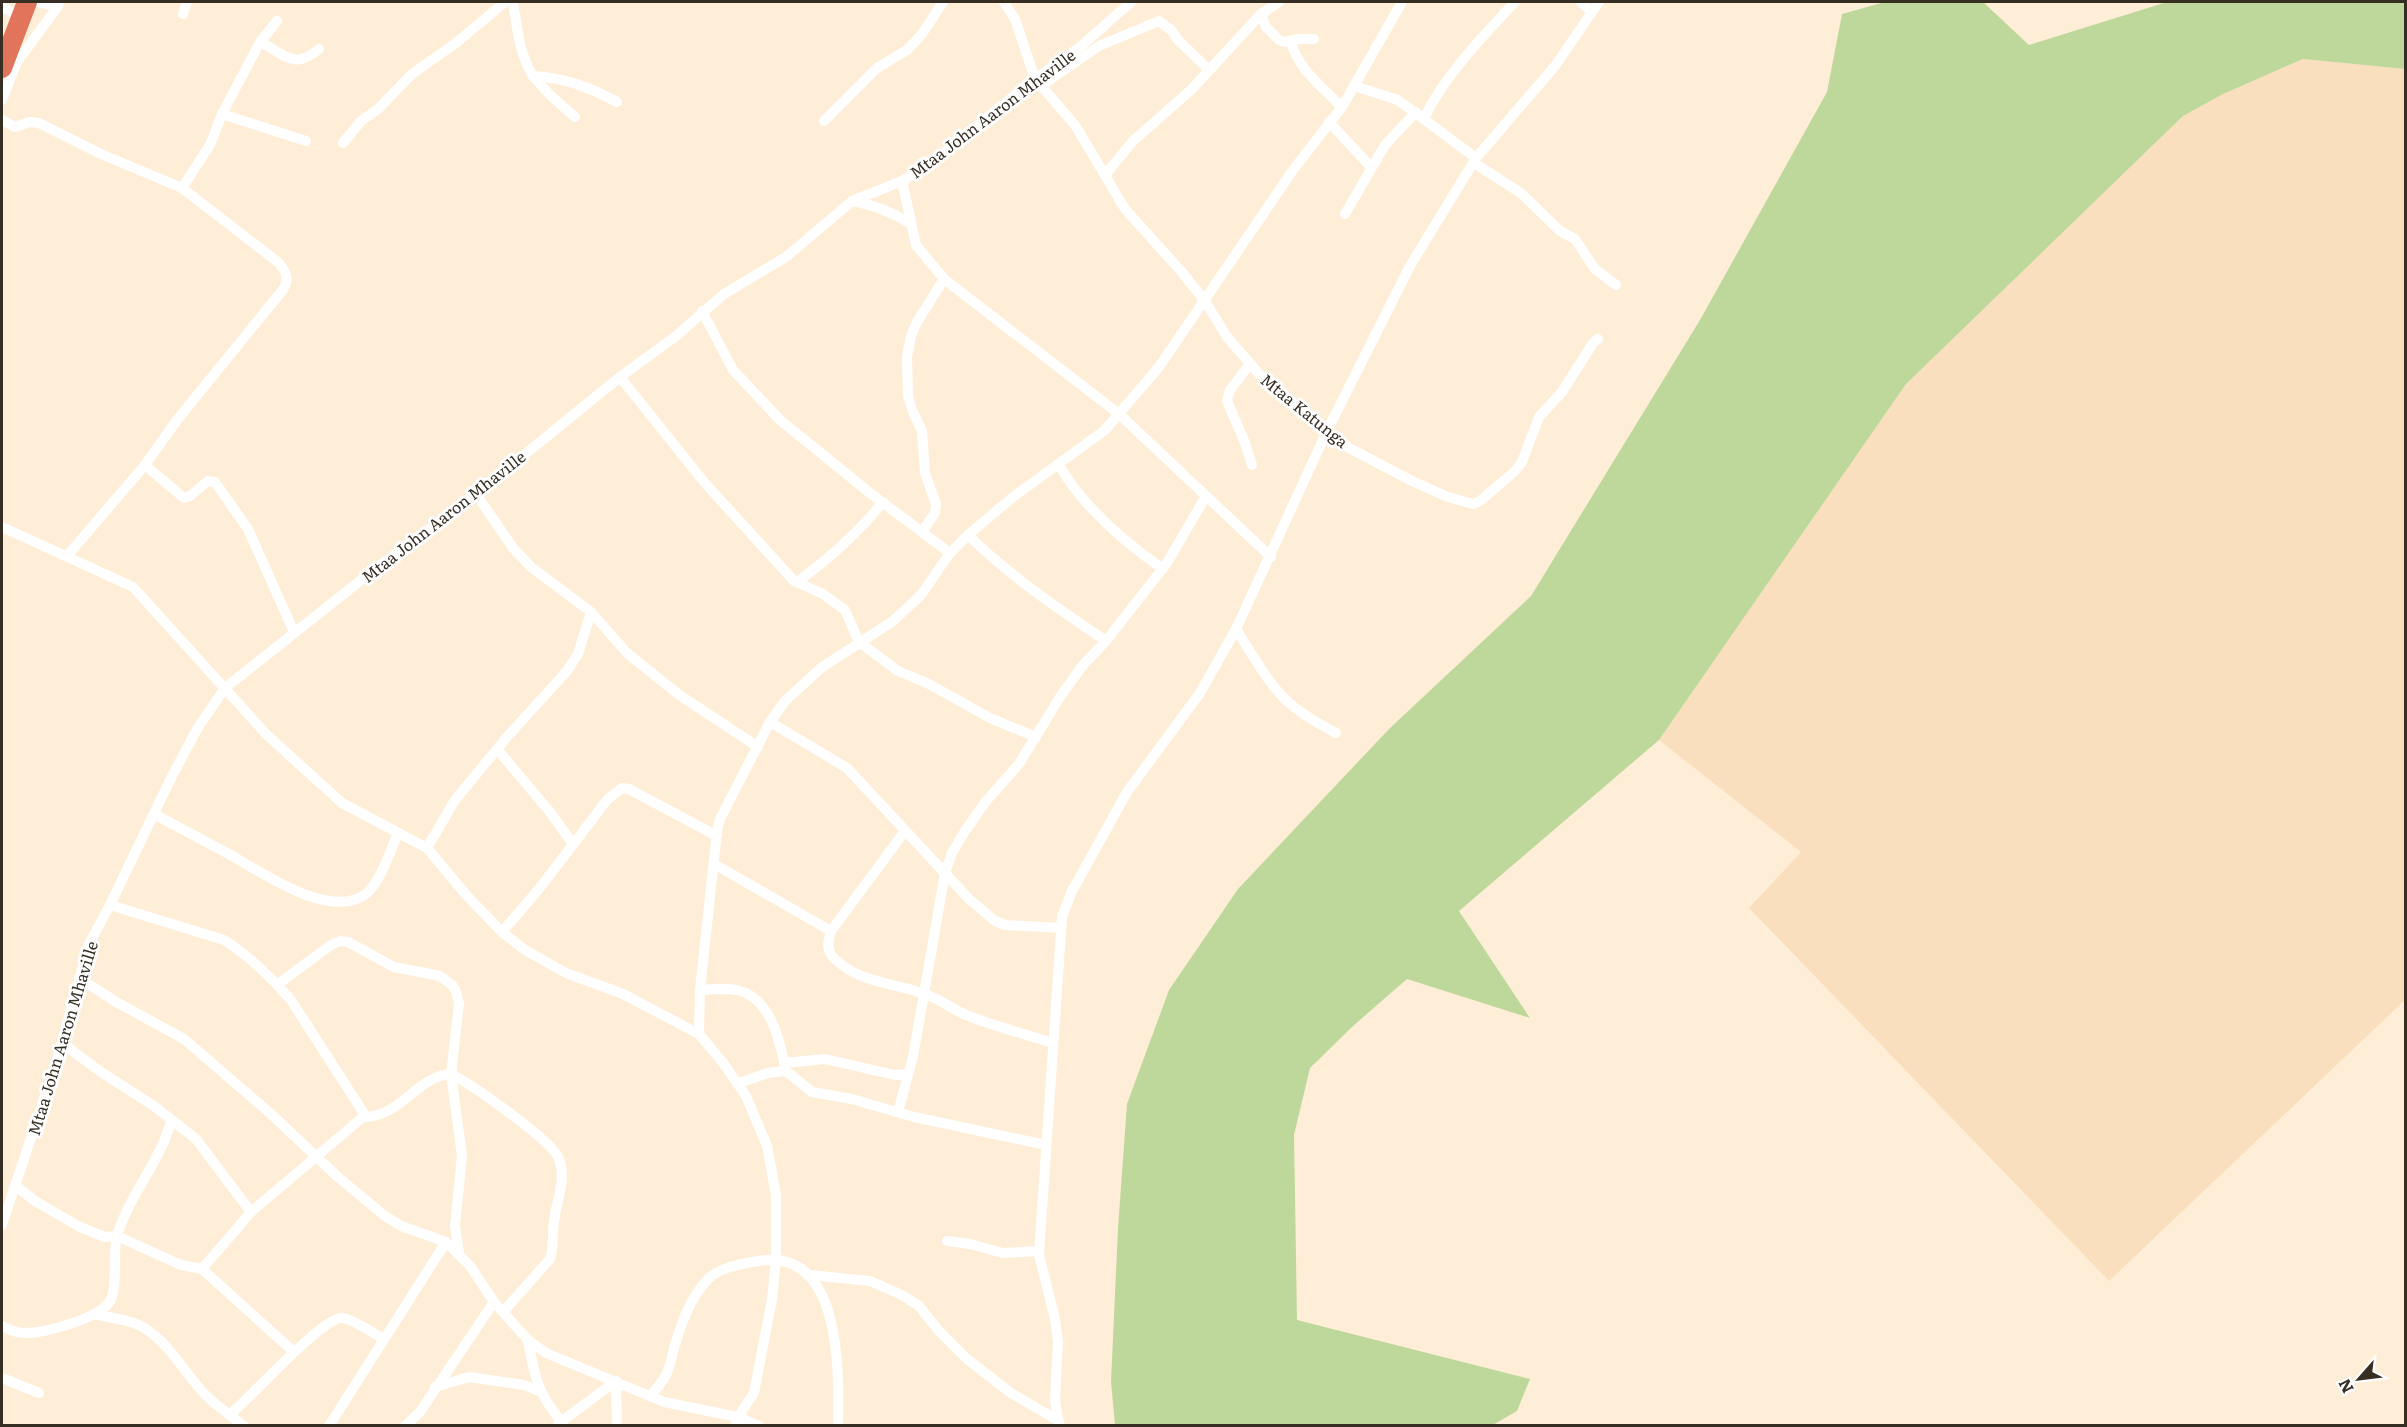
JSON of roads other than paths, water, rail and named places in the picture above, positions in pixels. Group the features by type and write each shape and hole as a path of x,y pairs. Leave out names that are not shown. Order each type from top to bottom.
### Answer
{"highway":[{"path":"2,68 24,9"}],"street":[{"path":"4,2 2,7 24,9"},
{"path":"38,2 59,4"},
{"path":"183,14 188,2"},
{"path":"343,144 361,121 378,109 412,74 456,43 505,2"},
{"path":"513,2 526,65 550,95 575,117"},
{"path":"824,120 877,68 907,50 922,34 943,2"},
{"name":"Mtaa Katunga","path":"1004,2 1015,19 1038,82 1075,124 1125,208 1205,301 1227,337 1267,383 1349,448 1448,497 1473,504 1480,501 1522,462 1539,417 1562,392 1593,343 1598,339"},
{"name":"Mtaa John Aaron Mhaville","path":"2,1225 62,1043 89,944 111,905 197,729 225,688 294,632 476,494 620,377 676,336 724,294 786,257 852,201 902,181 933,161 1038,82 1131,2"},
{"path":"1105,175 1133,141 1192,90 1263,9 1279,2"},
{"path":"699,1034 700,990 720,819 770,722 785,701 821,668 893,621 921,595 950,553 968,535 1013,497 1105,430 1159,367 1293,170 1342,107 1402,2"},
{"path":"1345,214 1385,145 1420,115 1488,30 1515,2"},
{"path":"1581,2 1592,12"},
{"path":"1059,1423 1056,1418 1055,1400 1058,1342 1040,1251 1061,928 1062,917 1071,893 1127,792 1200,693 1236,629 1327,431 1410,266 1475,160 1555,66 1599,2"},
{"path":"2,100 17,62 59,4"},
{"path":"1263,9 1266,27 1279,40 1291,42 1297,39 1314,39"},
{"path":"182,188 210,145 222,114 260,42 277,21"},
{"path":"1038,82 1100,46 1159,21 1172,31 1177,39 1209,70"},
{"path":"260,42 298,61 304,61 319,50"},
{"path":"1291,42 1295,56 1303,67 1342,107"},
{"path":"533,76 558,77 594,90 617,102"},
{"path":"1354,86 1398,100 1420,115 1475,160 1521,193 1560,231 1579,243 1594,269 1616,285"},
{"path":"222,114 306,141"},
{"path":"2,120 15,127 30,122 39,123 101,154 182,188 279,263 286,272 287,284 177,420 145,465 67,556"},
{"path":"1329,122 1371,167"},
{"path":"902,181 916,246 944,279 1119,414 1270,557"},
{"path":"852,201 895,214 910,223"},
{"path":"922,532 935,513 936,504 925,473 922,431 908,396 907,357 911,336 917,322 944,279"},
{"path":"702,311 733,370 772,411 883,502 950,553"},
{"path":"1250,364 1230,390 1227,401 1252,465"},
{"path":"620,377 711,490 797,582 823,594 845,610 859,642 898,671 927,683 990,718 1036,737"},
{"path":"145,465 184,498 208,481 215,482 248,529 294,632"},
{"path":"1059,465 1068,481 1100,517 1125,540 1163,569"},
{"path":"476,494 513,548 531,567 591,612 627,653 658,679 758,747"},
{"path":"898,1112 913,1057 945,873 952,853 987,800 1019,764 1060,697 1083,665 1106,641 1163,569 1206,496"},
{"path":"797,582 836,552 867,522 883,502"},
{"path":"2,527 133,587 267,735 342,803 427,848 467,896 502,932 546,963 623,994 699,1034 724,1064 746,1096 767,1146 776,1195 776,1258 772,1299 754,1393 737,1421"},
{"path":"968,535 995,562 1031,591 1106,641"},
{"path":"427,848 455,800 567,671 578,654 591,612"},
{"path":"1236,629 1259,666 1285,699 1314,721 1336,733"},
{"path":"770,722 847,768 980,910 995,921 1005,925 1061,928"},
{"path":"497,749 550,812 573,844"},
{"path":"502,932 607,800 622,788 629,789 717,836"},
{"path":"154,814 287,888 321,899 350,900 365,895 376,882 398,833"},
{"path":"905,831 831,931 828,951 842,965 887,986 923,993 964,1014 1053,1043"},
{"path":"714,864 831,931"},
{"path":"111,905 224,940 237,948 278,984 291,1000 361,1108 363,1117"},
{"path":"278,984 331,945 340,941 360,948 394,967 440,976 452,985 459,1004 451,1074 462,1156 454,1226 459,1253"},
{"path":"79,978 118,1003 184,1039 385,1216 401,1226 446,1242 470,1266 502,1312 528,1340 546,1353 650,1396 759,1425"},
{"path":"700,990 740,991 756,1001 778,1035 785,1067 812,1092 852,1099 898,1112 1046,1145"},
{"path":"62,1043 172,1120 203,1146 251,1212"},
{"path":"737,1084 785,1067 825,1059 895,1075 908,1074"},
{"path":"202,1269 251,1212 316,1156 345,1135 363,1117 381,1116 395,1109 430,1081 441,1075 451,1074 544,1140 555,1151 561,1167 562,1183 554,1218 553,1250 550,1259 502,1312"},
{"path":"2,1326 20,1334 36,1333 62,1327 93,1314 110,1303 114,1293 114,1254 117,1236 128,1208 161,1149 172,1120"},
{"path":"15,1185 35,1201 80,1227 105,1237 117,1236 181,1264 202,1269 294,1352"},
{"path":"946,1241 1003,1252 1040,1251"},
{"path":"329,1425 446,1242"},
{"path":"650,1396 668,1372 683,1319 706,1282 717,1273 776,1258 792,1263 809,1275 830,1311 837,1356 838,1425"},
{"path":"809,1275 870,1281 902,1295 919,1306 967,1359 1011,1393 1059,1423"},
{"path":"405,1425 420,1412 494,1302"},
{"path":"93,1314 144,1327 166,1346 202,1391 244,1425"},
{"path":"230,1415 246,1402 294,1352 324,1327 341,1318 384,1339"},
{"path":"528,1340 541,1392 559,1423 616,1382"},
{"path":"435,1387 469,1377 524,1385 541,1392"},
{"path":"2,1378 39,1393"},
{"path":"616,1382 617,1425"}]}
